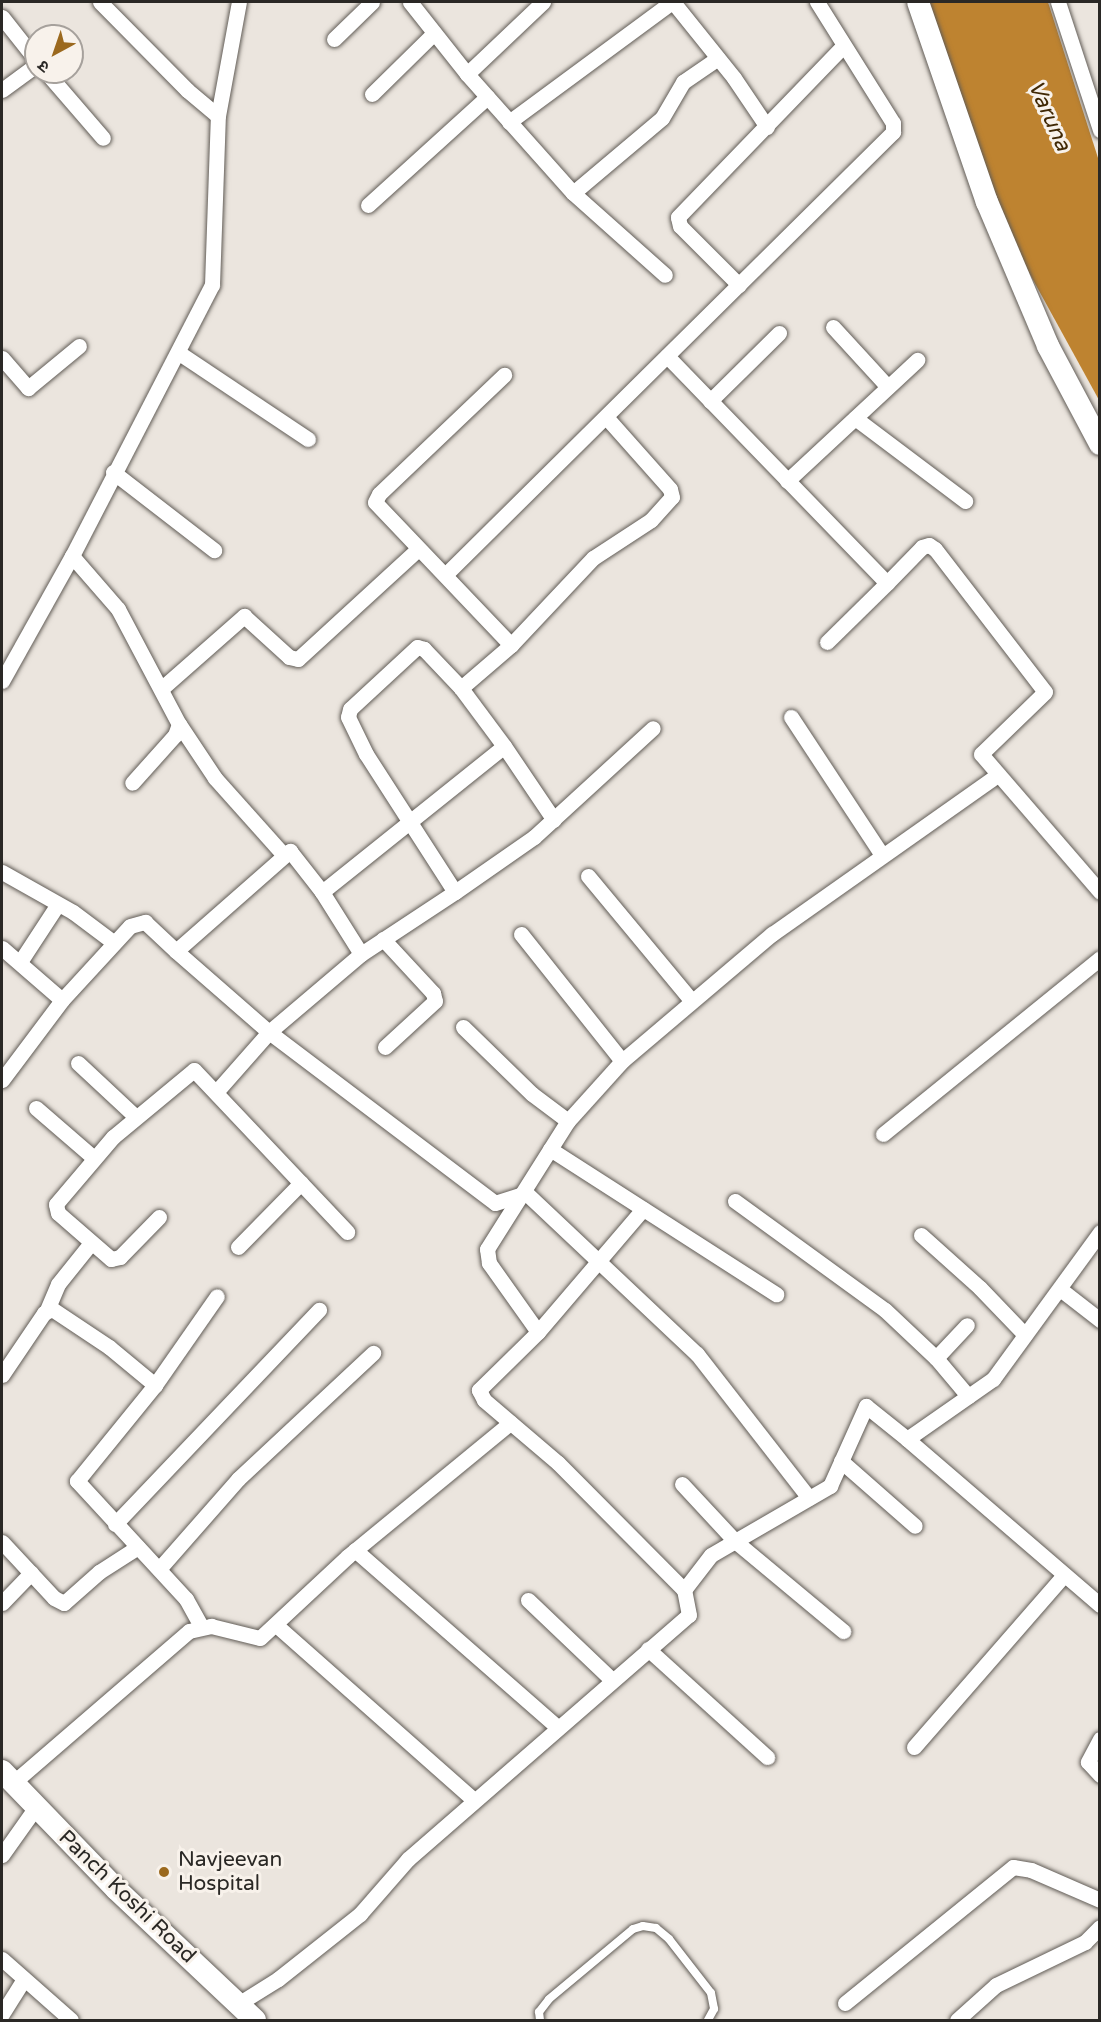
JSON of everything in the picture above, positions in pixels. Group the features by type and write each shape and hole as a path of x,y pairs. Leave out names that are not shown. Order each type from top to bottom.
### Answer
{"street":[{"path":"100,2 187,90 218,116"},
{"path":"2,681 72,556 113,472 179,353 212,285 218,116 239,2"},
{"path":"334,39 372,2"},
{"path":"410,2 467,74 573,193 665,275"},
{"path":"467,74 543,2"},
{"path":"509,122 673,2 718,58 767,127"},
{"path":"446,574 893,132 893,123 842,47 817,2"},
{"path":"918,2 987,202 1048,346 1100,444"},
{"path":"1058,2 1100,130"},
{"path":"2,17 24,45"},
{"path":"372,94 434,33"},
{"path":"739,285 677,222 842,47"},
{"path":"573,193 662,118 683,82 718,58"},
{"path":"2,90 24,74"},
{"path":"56,84 103,138"},
{"path":"368,205 487,97"},
{"path":"833,327 888,387"},
{"path":"710,401 779,333"},
{"path":"2,358 28,388 79,346"},
{"path":"179,353 308,439"},
{"path":"667,356 887,584"},
{"path":"787,481 917,360"},
{"path":"504,375 379,494 375,502 378,508 446,574 511,645"},
{"path":"461,688 511,645 593,558 651,520 672,497 670,489 606,417"},
{"path":"855,418 965,501"},
{"path":"113,472 214,550"},
{"path":"826,642 922,547 929,545 1045,692 981,754 1100,892"},
{"path":"161,689 244,616 289,657 298,659 418,549"},
{"path":"72,556 118,609 178,724 215,778 283,854 297,855 361,954"},
{"path":"455,892 349,724 350,709 417,647 424,649 461,688 554,820"},
{"path":"791,717 882,855"},
{"path":"132,783 175,735 178,724"},
{"path":"217,1091 268,1032 361,954 455,892 554,820 653,728"},
{"path":"322,891 410,824 504,746"},
{"path":"538,1332 487,1256 491,1242 525,1192 568,1121 622,1061 691,1000 772,934 997,775"},
{"path":"176,951 283,854"},
{"path":"2,872 58,904 113,942"},
{"path":"588,876 691,1000"},
{"path":"20,962 58,904"},
{"path":"2,1080 8,1059 113,942 130,926 145,922 268,1032 495,1203 525,1192"},
{"path":"521,934 622,1061"},
{"path":"383,939 433,993 435,1001 385,1047"},
{"path":"2,948 62,1000"},
{"path":"884,1134 1100,958"},
{"path":"463,1027 525,1087 568,1121"},
{"path":"78,1064 136,1117"},
{"path":"159,1217 116,1259 90,1244 56,1209 60,1198 94,1158 136,1117 191,1070 217,1091 347,1232"},
{"path":"36,1108 94,1158"},
{"path":"550,1149 776,1294"},
{"path":"238,1247 301,1183"},
{"path":"525,1192 697,1354 809,1498"},
{"path":"735,1201 885,1310 936,1358 968,1396"},
{"path":"238,2004 278,1979 360,1914 408,1859 557,1727 689,1615 684,1590 558,1463 484,1400 480,1387 538,1332 643,1209"},
{"path":"907,1439 993,1379 1100,1232"},
{"path":"921,1235 972,1280 1025,1335"},
{"path":"2,1375 48,1310 57,1284 90,1244"},
{"path":"1060,1289 1100,1320"},
{"path":"201,1626 186,1599 77,1481 155,1385 217,1296"},
{"path":"48,1310 58,1310 155,1385"},
{"path":"115,1524 319,1310"},
{"path":"936,1358 967,1325"},
{"path":"159,1569 238,1479 373,1353"},
{"path":"684,1590 711,1555 830,1486 866,1406 1100,1605"},
{"path":"8,1777 177,1639 201,1626 260,1638 356,1550 510,1422"},
{"path":"841,1461 915,1527"},
{"path":"682,1484 735,1541 843,1631"},
{"path":"2,1542 57,1601 64,1603 99,1572 138,1547"},
{"path":"356,1550 557,1727"},
{"path":"2,1603 31,1574"},
{"path":"914,1747 1064,1575"},
{"path":"528,1600 612,1680"},
{"path":"276,1625 474,1800"},
{"path":"648,1649 767,1757"},
{"path":"1100,1739 1088,1762 1100,1775"},
{"name":"Panch Koshi Road","path":"8,1777 116,1889 255,2020"},
{"path":"2,1855 36,1807"},
{"path":"845,2003 1013,1867 1031,1870 1100,1900"},
{"path":"957,2020 996,1985 1085,1942 1100,1927"},
{"path":"2,1959 71,2020"},
{"path":"2,2014 24,1979"}],"lane":[{"path":"540,2020 539,2012 549,1999 633,1929 643,1926 656,1928 669,1939 711,1993 714,2009 708,2020"}],"water":[{"name":"Varuna","path":"928,2 1048,2 1099,161 1099,400 1010,238"}],"place":[{"name":"Navjeevan Hospital","path":"164,1872"}]}
